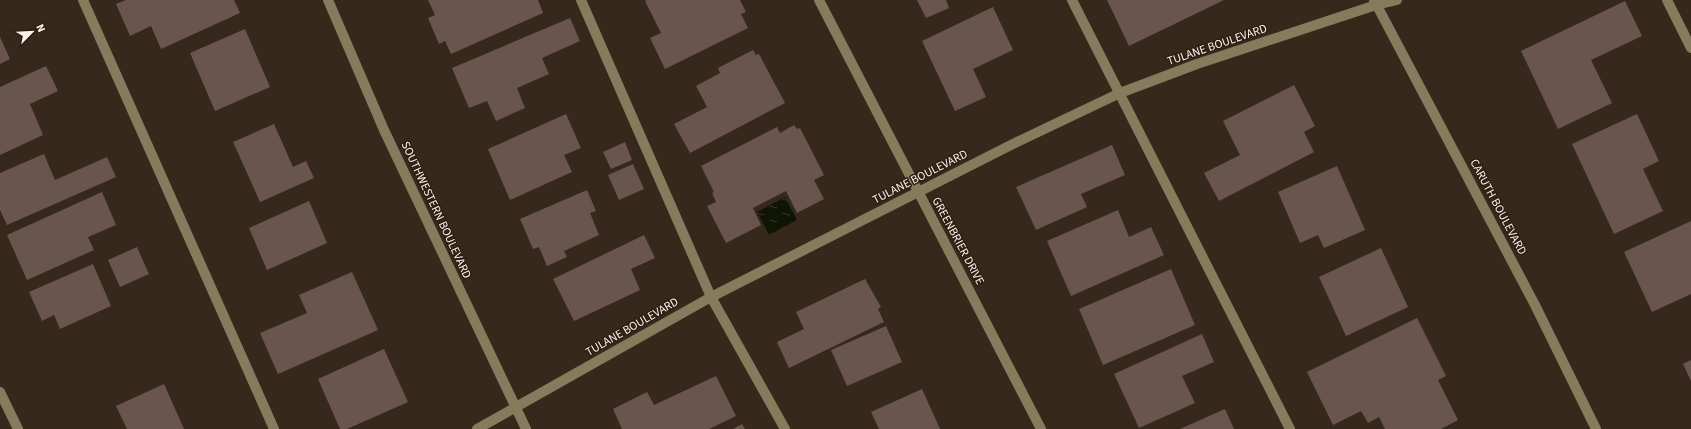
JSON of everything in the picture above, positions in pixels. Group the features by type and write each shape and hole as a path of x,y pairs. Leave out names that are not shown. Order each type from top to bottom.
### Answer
{"street":[{"path":"83,0 274,429"},
{"name":"SOUTHWESTERN BOULEVARD","path":"328,0 384,130 526,429"},
{"path":"581,0 711,297 785,429"},
{"name":"GREENBRIER DRIVE","path":"819,0 1042,429"},
{"path":"1072,0 1290,429"},
{"name":"TULANE BOULEVARD","path":"477,429 711,297 1017,142 1120,93 1197,64 1375,2 1397,0"},
{"path":"1667,0 1691,48"},
{"name":"CARUTH BOULEVARD","path":"1375,2 1535,305 1596,429"},
{"path":"0,392 18,429"}],"water":[{"path":"785,197 797,220 769,235 757,212"}],"building":[{"path":"126,0 234,0 240,13 161,49 151,26 130,36 116,4"},
{"path":"428,0 538,0 543,13 451,54 445,41 439,44 428,18 435,15"},
{"path":"740,0 746,12 741,14 748,28 665,69 650,38 661,33 645,1"},
{"path":"917,0 946,0 949,8 926,18"},
{"path":"1107,0 1224,0 1129,46"},
{"path":"1625,1 1642,36 1591,60 1612,103 1558,129 1521,51"},
{"path":"993,7 1013,50 973,69 986,97 955,111 922,41"},
{"path":"570,18 580,41 542,58 549,74 517,88 525,108 496,121 487,101 469,108 452,68"},
{"path":"245,29 270,87 215,111 190,53"},
{"path":"0,37 10,59 0,64"},
{"path":"753,50 756,55 759,54 785,103 690,153 674,124 707,107 696,86 720,73 718,68"},
{"path":"46,66 58,91 30,104 43,135 0,155 0,87"},
{"path":"1294,85 1315,126 1304,132 1314,152 1219,201 1204,173 1240,155 1223,121"},
{"path":"566,114 581,148 564,155 572,172 510,200 488,149"},
{"path":"1637,114 1659,161 1643,169 1663,211 1614,234 1572,144"},
{"path":"274,124 293,167 306,161 314,178 260,202 233,142"},
{"path":"794,125 797,129 800,128 824,175 814,180 824,199 797,213 786,191 753,208 761,225 726,243 707,206 716,202 712,193 714,192 701,166 777,127 780,133"},
{"path":"625,142 632,160 611,169 603,152"},
{"path":"1112,145 1125,175 1081,194 1087,207 1036,230 1016,187"},
{"path":"44,154 55,180 107,157 116,177 7,225 0,210 0,173"},
{"path":"633,164 644,189 619,200 608,175"},
{"path":"1337,166 1365,230 1324,248 1318,235 1300,243 1278,192"},
{"path":"587,190 596,211 590,213 599,235 564,251 567,257 547,266 539,247 533,249 520,219"},
{"path":"102,192 116,225 88,237 94,250 27,280 7,235"},
{"path":"309,201 327,243 267,270 249,228"},
{"path":"1118,210 1129,237 1151,227 1164,255 1071,296 1047,241"},
{"path":"1691,221 1691,294 1652,312 1624,252"},
{"path":"644,235 655,258 631,269 640,290 574,321 553,279"},
{"path":"137,247 149,274 120,287 108,260"},
{"path":"1381,248 1408,307 1346,336 1319,277"},
{"path":"93,264 111,306 60,329 54,315 42,321 29,292"},
{"path":"1171,269 1195,325 1103,365 1079,309"},
{"path":"352,272 378,330 278,374 260,333 307,313 299,295"},
{"path":"865,279 881,307 878,309 884,322 789,368 777,342 804,329 796,312"},
{"path":"1417,318 1446,376 1438,380 1458,420 1441,429 1385,429 1379,417 1368,423 1361,411 1333,425 1307,372"},
{"path":"886,326 902,362 847,386 831,350"},
{"path":"1202,334 1214,362 1182,376 1195,403 1139,428 1114,374"},
{"path":"384,349 408,402 347,429 340,429 318,379"},
{"path":"1691,360 1691,381 1683,364"},
{"path":"716,376 736,416 709,429 622,429 613,409 647,392 654,405"},
{"path":"164,384 184,429 127,429 116,406"},
{"path":"922,389 940,429 879,429 871,412"},
{"path":"1225,409 1234,429 1180,429"},
{"path":"742,424 745,429 733,429"}]}
